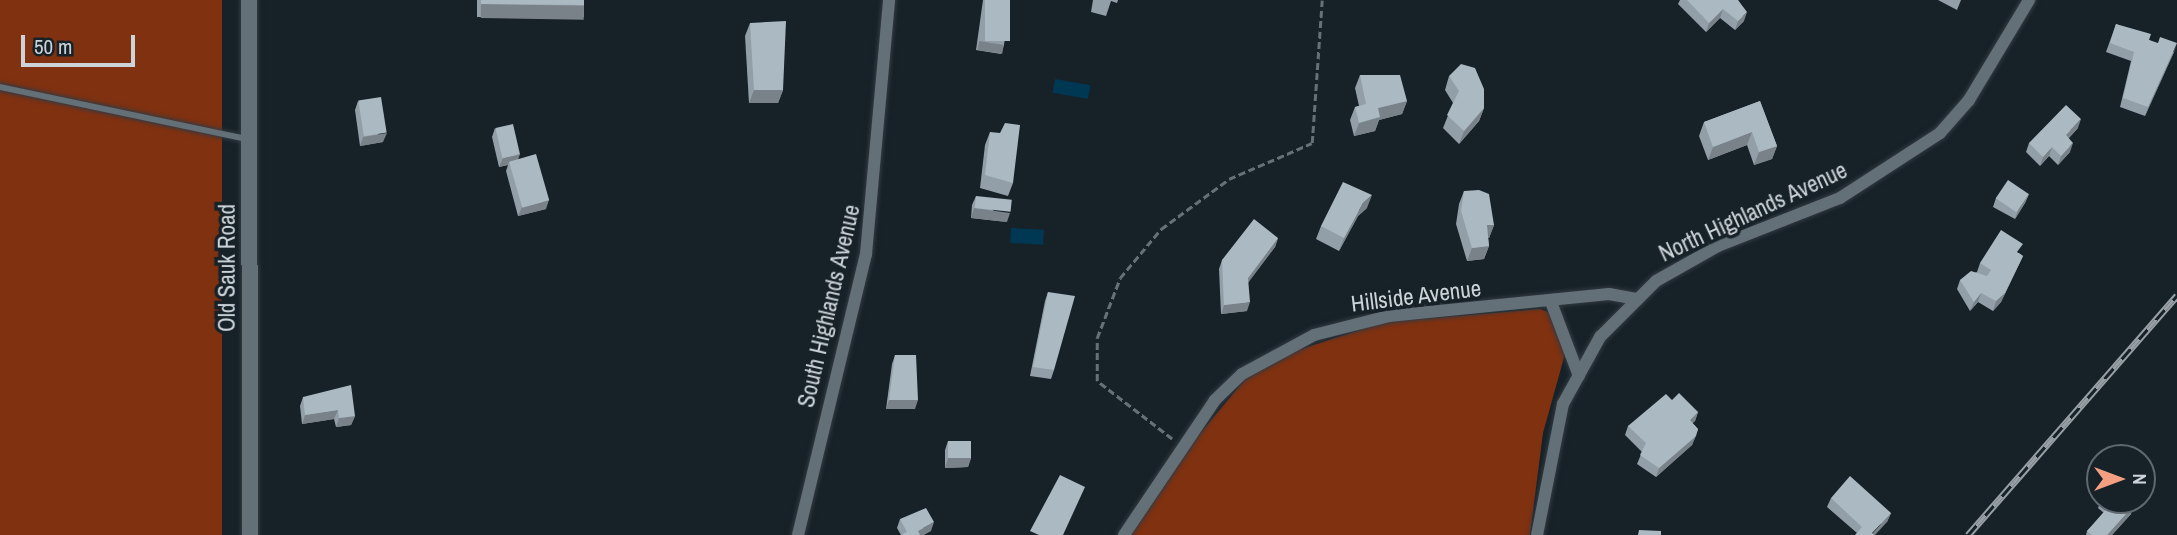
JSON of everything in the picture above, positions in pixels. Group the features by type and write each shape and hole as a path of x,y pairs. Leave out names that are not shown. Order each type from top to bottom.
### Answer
{"street":[{"name":"Old Sauk Road","path":"248,0 250,535"},
{"name":"South Highlands Avenue","path":"798,535 869,241 889,0"},
{"name":"North Highlands Avenue","path":"1537,535 1552,439 1579,376 1600,337 1656,281 1718,246 1840,198 1940,133 1969,100 2029,0"},
{"name":"Hillside Avenue","path":"1124,535 1182,445 1242,374 1314,335 1389,316 1609,295 1638,299"},
{"path":"1551,302 1579,376"}],"lane":[{"path":"0,87 249,139"}],"path":[{"path":"1182,445 1097,382 1097,338 1120,278 1161,229 1229,179 1311,143 1322,0"}],"shaded area":[{"path":"0,0 222,0 222,535 0,535"},
{"path":"1540,309 1548,312 1565,354 1543,433 1530,535 1130,535 1169,471 1247,377 1292,352 1385,322"}],"water":[{"path":"1055,79 1090,85 1088,99 1053,93"},
{"path":"1011,228 1044,230 1043,245 1010,243"}],"building":[{"path":"481,0 584,0 584,5 481,4"},
{"path":"985,0 1010,0 1010,41 985,41"},
{"path":"1687,0 1738,0 1747,12 1738,21 1723,9 1709,23"},
{"path":"786,21 783,90 754,90 750,23"},
{"path":"2116,24 2151,34 2149,40 2158,43 2160,37 2177,43 2148,107 2123,98 2134,52 2110,43"},
{"path":"1461,64 1475,68 1484,89 1484,108 1464,131 1447,115 1459,91 1449,76"},
{"path":"1360,75 1400,75 1407,101 1378,108 1380,117 1359,123 1355,107 1366,104"},
{"path":"381,97 387,133 364,136 358,101"},
{"path":"1760,101 1777,146 1759,152 1752,132 1713,147 1704,122"},
{"path":"2066,105 2081,119 2066,135 2073,143 2061,156 2052,147 2043,157 2029,143"},
{"path":"1005,123 1020,125 1013,183 985,175 990,132 1000,133"},
{"path":"513,124 520,154 502,158 495,128"},
{"path":"536,154 549,200 522,208 509,162"},
{"path":"2008,180 2029,194 2016,212 1996,198"},
{"path":"1343,182 1372,195 1363,203 1344,238 1321,226"},
{"path":"1479,190 1489,194 1494,225 1487,225 1489,246 1472,248 1461,211 1464,191"},
{"path":"976,196 1012,200 1011,212 975,208"},
{"path":"1254,219 1278,238 1248,278 1250,302 1224,305 1222,260"},
{"path":"2001,230 2023,244 2017,252 2023,256 2005,293 1996,301 1981,293 1974,302 1960,280 1971,271 1987,276 1991,270 1980,263"},
{"path":"1048,292 1075,296 1054,370 1033,367"},
{"path":"895,355 916,355 918,400 889,400"},
{"path":"351,385 355,416 339,418 338,410 305,415 303,397"},
{"path":"1679,393 1698,412 1690,420 1698,429 1696,436 1659,468 1640,455 1646,443 1628,426 1666,394 1672,400"},
{"path":"948,441 971,441 971,458 948,458"},
{"path":"1060,475 1085,487 1063,535 1039,535 1030,531"},
{"path":"1850,476 1891,513 1872,533 1874,535 1855,535 1862,527 1831,498"},
{"path":"926,508 934,522 918,531 920,535 901,535 907,532 900,519"},
{"path":"2102,514 2126,514 2107,535 2092,535 2087,531"},
{"path":"1639,530 1661,531 1661,535 1638,535"}],"railway":[{"path":"1968,535 2177,295"}]}
